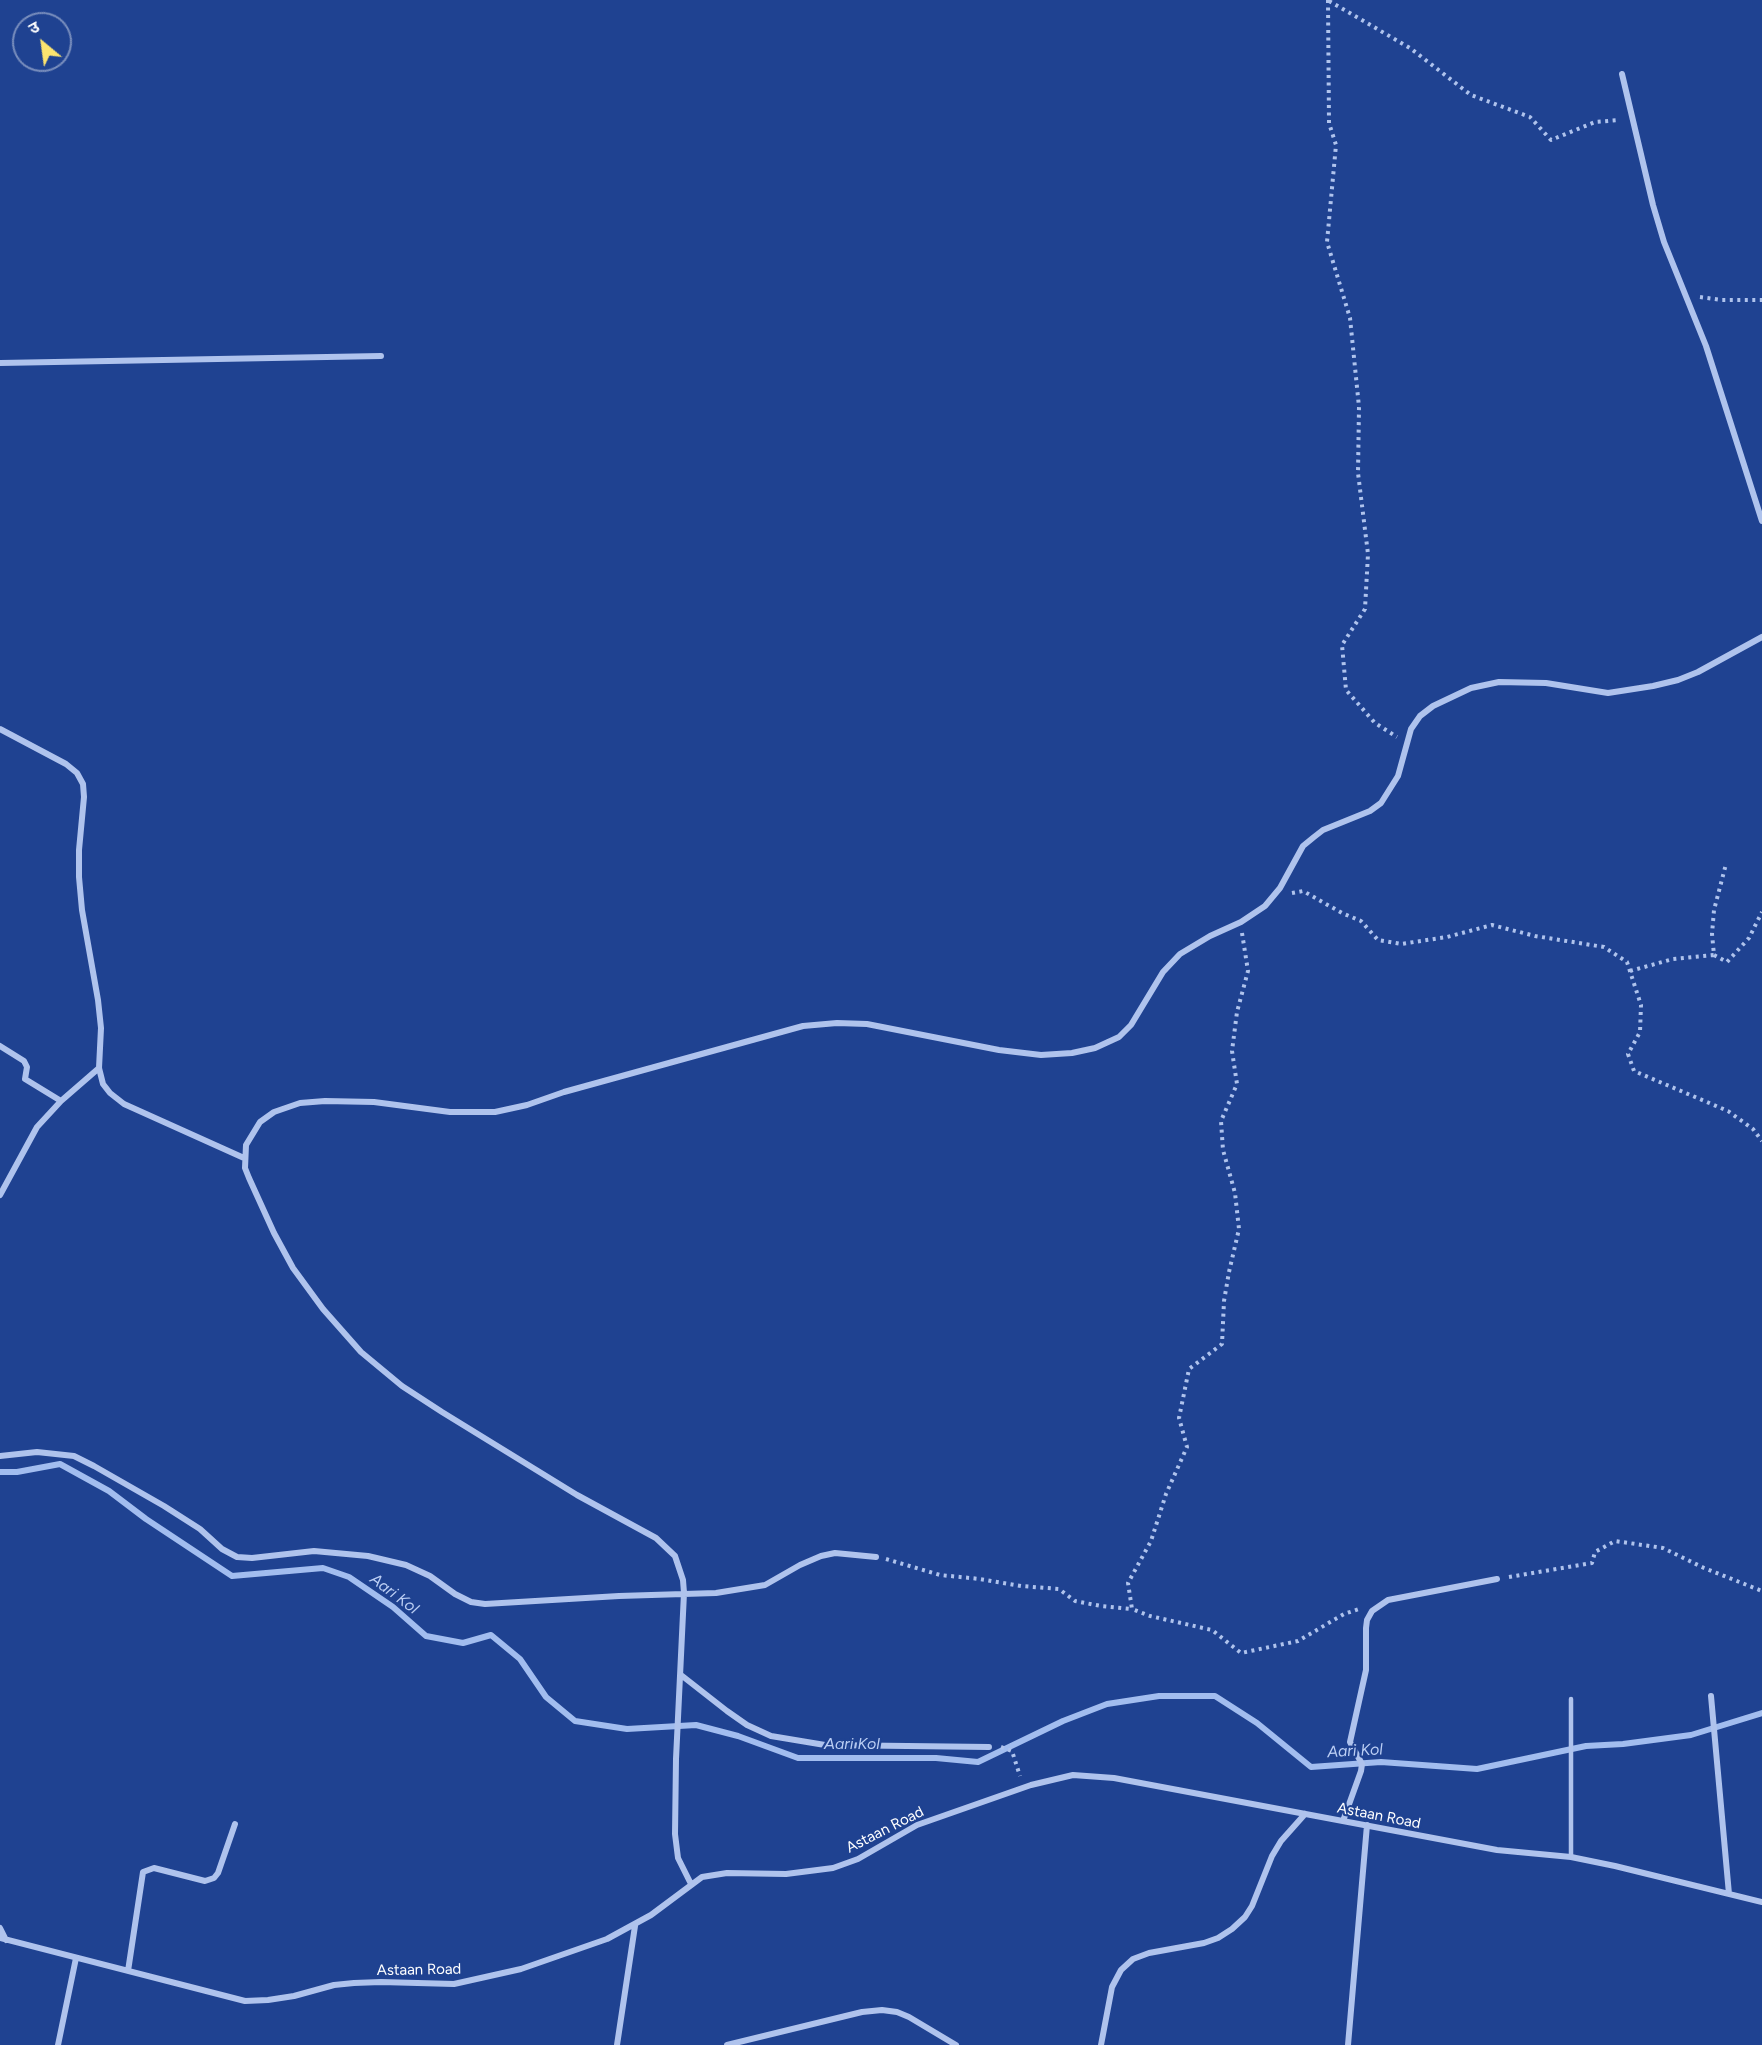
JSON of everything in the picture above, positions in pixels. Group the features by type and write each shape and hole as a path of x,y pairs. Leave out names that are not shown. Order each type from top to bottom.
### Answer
{"street":[{"path":"1622,74 1656,214 1671,261 1706,346 1762,521"},
{"path":"0,363 381,356"},
{"path":"691,1884 676,1851 675,1834 684,1593 683,1580 675,1556 656,1538 577,1495 442,1412 402,1386 361,1352 323,1309 293,1268 249,1178 244,1158 246,1145 261,1122 274,1112 300,1103 325,1101 374,1102 450,1112 495,1112 527,1105 564,1092 803,1026 837,1023 867,1024 999,1050 1041,1054 1072,1053 1095,1048 1119,1037 1131,1025 1163,972 1180,954 1258,911 1271,899 1280,888 1303,846 1333,826 1370,811 1381,803 1398,776 1411,729 1420,716 1433,706 1471,688 1499,682 1546,683 1601,692 1631,690 1688,676 1762,637"},
{"path":"0,729 66,764 77,773 83,783 79,878 82,910 98,1000 101,1028 99,1068 103,1084 124,1104 244,1158"},
{"path":"0,1046 24,1061 27,1067 25,1079 61,1101"},
{"path":"0,1195 37,1127 61,1101 99,1068"},
{"path":"0,1456 37,1452 74,1456 164,1506 200,1529 222,1549 237,1557 252,1558 314,1551 368,1556 406,1565 430,1576 471,1602 485,1604 716,1593 765,1585 821,1556 835,1554 876,1557"},
{"path":"1343,1821 1361,1771 1360,1762 1350,1742 1366,1670 1367,1620 1372,1611 1388,1600 1497,1579"},
{"path":"681,1675 727,1712 747,1725 771,1736 825,1745 988,1747"},
{"path":"1711,1696 1729,1894"},
{"name":"Astaan Road","path":"3,1939 245,2001 294,1996 334,1985 354,1983 454,1984 521,1969 607,1939 635,1926 702,1877 714,1874 786,1874 833,1868 858,1859 925,1822 1031,1785 1073,1775 1114,1778 1497,1850 1571,1857 1762,1902"},
{"path":"1101,2045 1112,1987 1121,1970 1133,1959 1149,1953 1204,1943 1232,1929 1245,1917 1252,1906 1272,1856 1281,1841 1305,1814"},
{"path":"128,1971 143,1872 154,1868 205,1881 214,1878 218,1873 236,1824"},
{"path":"1348,2045 1367,1826"},
{"path":"617,2045 635,1926"},
{"path":"0,1928 3,1939"},
{"path":"58,2045 76,1958"},
{"path":"727,2045 862,2012 882,2010 909,2016 956,2045"}],"lane":[{"path":"1571,1699 1571,1857"}],"path":[{"path":"1329,1 1410,48 1471,95 1530,117 1551,140 1594,122 1633,119"},
{"path":"1329,1 1329,123 1336,145 1328,242 1350,318 1359,407 1359,472 1368,554 1365,609 1342,645 1346,690 1375,723 1406,743"},
{"path":"1684,294 1722,300 1762,300"},
{"path":"1714,955 1712,934 1714,910 1726,864"},
{"path":"1271,899 1303,891 1361,921 1378,940 1401,944 1448,937 1492,925 1535,936 1604,947 1628,962 1641,1005 1640,1032 1629,1054 1634,1071 1728,1111 1753,1129 1762,1141"},
{"path":"1630,971 1673,959 1714,955 1727,962 1749,938 1762,912"},
{"path":"1132,1609 1128,1583 1151,1541 1166,1494 1187,1447 1179,1418 1189,1369 1222,1344 1228,1272 1239,1229 1235,1193 1223,1150 1221,1121 1237,1084 1232,1051 1237,1012 1248,971 1240,921"},
{"path":"1497,1579 1592,1563 1595,1552 1615,1541 1663,1548 1704,1568 1762,1591"},
{"path":"876,1557 940,1575 1059,1589 1075,1601 1132,1609 1150,1616 1212,1630 1241,1653 1298,1641 1344,1614 1380,1604"},
{"path":"988,1747 1010,1749 1019,1772"}],"waterway":[{"name":"Aari Kol","path":"0,1472 17,1472 60,1464 109,1491 146,1519 232,1576 323,1568 349,1577 393,1607 426,1636 463,1643 491,1635 520,1659 546,1697 575,1721 627,1729 696,1725 738,1736 798,1758 936,1758 978,1762 1063,1721 1107,1704 1159,1696 1215,1696 1257,1723 1311,1767 1381,1762 1477,1769 1586,1746 1623,1744 1691,1735 1762,1713"}]}
